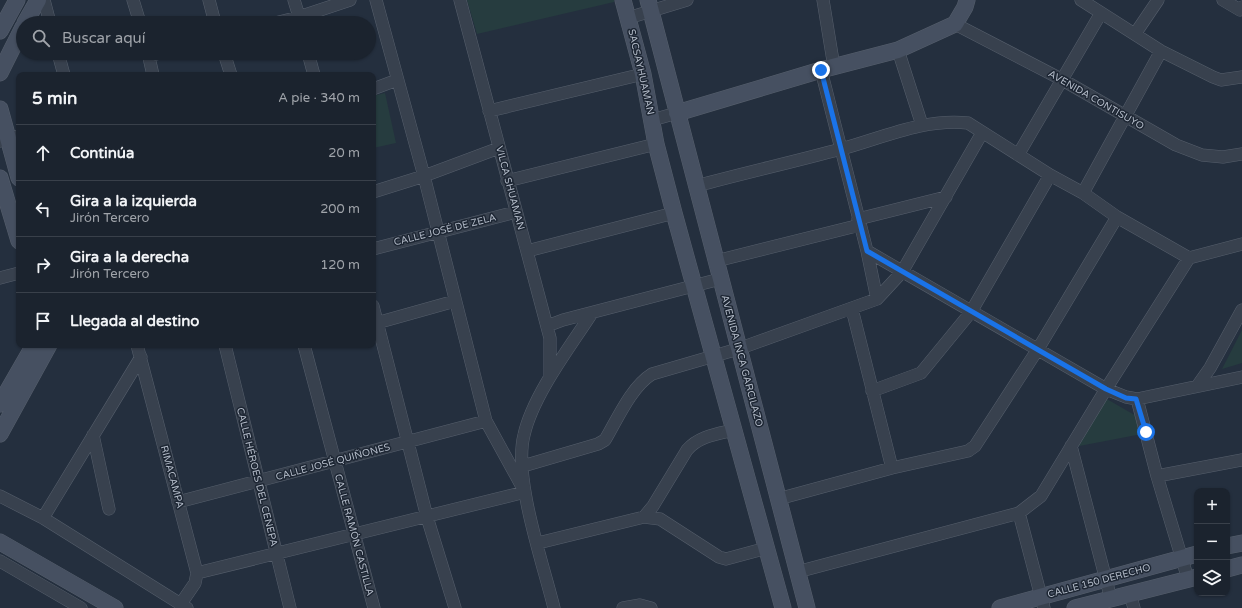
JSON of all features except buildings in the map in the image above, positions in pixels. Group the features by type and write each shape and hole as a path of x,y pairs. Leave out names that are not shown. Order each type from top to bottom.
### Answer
{"main road":[{"path":"0,32 17,0"},
{"path":"29,16 38,0"},
{"name":"SACSAYHUAMAN","path":"623,0 643,74 652,120"},
{"path":"677,113 898,50 956,24 967,0"},
{"name":"AVENIDA INCA GARCILAZO","path":"649,5 807,608"},
{"path":"0,73 16,41"},
{"path":"0,109 16,166"},
{"path":"652,120 656,144 674,213 783,608"},
{"path":"0,178 16,231"},
{"path":"0,434 6,396 32,348"},
{"path":"6,396 46,348"},
{"path":"0,542 116,608"},
{"path":"1230,545 1242,543"},
{"name":"CALLE 150 DERECHO","path":"1000,608 1043,603 1106,580 1194,555"},
{"path":"1230,568 1242,565"},
{"name":"CALLE 150 DERECHO","path":"1075,608 1111,599 1132,601 1192,578"}],"street":[{"path":"44,0 48,16"},
{"path":"133,0 138,16"},
{"path":"209,0 213,16"},
{"path":"294,0 299,16"},
{"path":"310,16 350,0"},
{"path":"376,0 424,176 486,421 525,492"},
{"name":"VILCA SHUAMAN","path":"460,0 550,338 550,377"},
{"path":"628,18 649,5 687,0"},
{"path":"823,0 828,69 841,149 867,251 877,300"},
{"path":"1081,0 1161,50 1213,77 1221,80 1242,77"},
{"path":"1136,34 1158,0"},
{"path":"1223,0 1240,10 1242,7"},
{"path":"1018,155 1061,79 1101,13"},
{"name":"AVENIDA CONTISUYO","path":"956,24 1061,79 1176,145 1202,155 1223,157 1242,154"},
{"path":"898,50 922,125"},
{"path":"1083,193 1126,117 1161,50"},
{"path":"60,60 63,72"},
{"path":"152,60 153,72"},
{"path":"226,60 230,72"},
{"path":"310,60 313,72"},
{"path":"489,111 643,74"},
{"path":"376,88 397,80"},
{"name":"SACSAYHUAMAN","path":"652,120 677,113"},
{"path":"696,186 841,149 922,125 952,121 968,123 1050,175 1083,193 1117,217 1189,258"},
{"path":"523,466 598,444 605,440 637,388 644,379 652,374 738,349 877,300 902,272 982,133"},
{"path":"508,181 656,144"},
{"path":"376,191 424,176 499,148"},
{"path":"872,391 921,373 970,312 1050,175"},
{"path":"716,261 946,197"},
{"name":"CALLE JOSÉ DE ZELA","path":"376,248 516,212"},
{"path":"527,251 674,213"},
{"path":"778,499 892,468 968,451 975,446 1038,349 1117,217"},
{"path":"797,572 1019,513 1041,496 1106,389 1189,258 1242,244"},
{"path":"867,251 970,312 1038,349 1106,389 1126,398 1136,399 1152,397 1198,385 1242,377"},
{"path":"0,278 16,274"},
{"path":"547,326 720,279"},
{"path":"376,324 455,301"},
{"path":"852,309 892,468"},
{"path":"1198,385 1242,310"},
{"path":"554,608 525,492 523,466 524,435 532,413 550,377 592,313"},
{"path":"376,328 408,442 426,517 455,608"},
{"name":"RIMACAMPA","path":"138,348 197,573"},
{"name":"CALLE HÉROES DEL CENEPA","path":"226,348 290,608"},
{"name":"CALLE RAMÓN CASTILLA","path":"305,348 374,608"},
{"path":"43,518 140,357"},
{"path":"1136,399 1181,558 1192,578"},
{"name":"CALLE JOSÉ QUIÑONES","path":"178,502 486,421"},
{"path":"644,517 653,506 686,450 693,443 699,439 734,430"},
{"path":"93,435 109,509"},
{"path":"1071,446 1111,599"},
{"path":"1157,476 1242,460"},
{"path":"0,496 43,518 183,607 195,583 197,573 525,492"},
{"path":"1019,513 1043,603"},
{"path":"538,543 644,517 660,519 719,557 726,558 766,548"},
{"path":"0,561 81,608"},
{"path":"623,608 640,604 651,608"}],"green space":[{"path":"467,0 614,0 614,2 477,34"},
{"path":"385,93 396,143 376,147 376,95"},
{"path":"1242,330 1242,363 1222,369"},
{"path":"1105,398 1138,417 1142,434 1074,447"}],"route":[{"path":"821,70 867,251 970,312 1038,349 1106,389 1126,398 1136,399 1146,432"}]}
